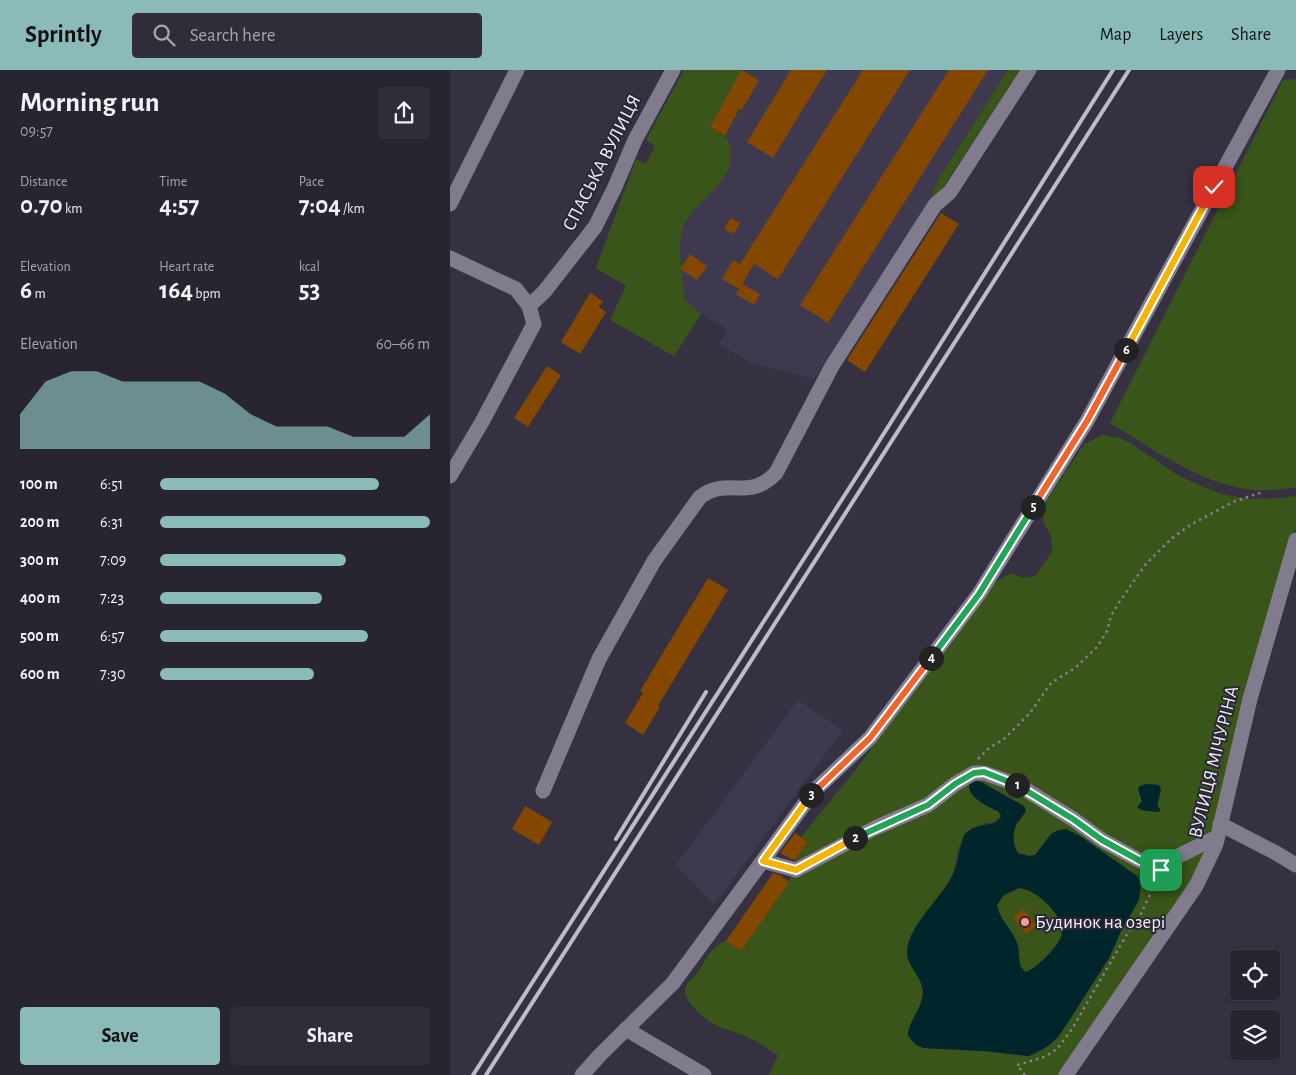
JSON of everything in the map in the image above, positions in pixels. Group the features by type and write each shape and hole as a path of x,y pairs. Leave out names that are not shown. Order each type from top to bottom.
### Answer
{"street":[{"path":"450,204 517,70"},
{"name":"СПАСЬКА ВУЛИЦЯ","path":"529,306 544,292 595,227 635,140 673,70"},
{"path":"543,791 599,659 654,561 700,497 709,490 719,488 752,488 761,485 776,473 838,358 935,204 950,192 1029,70"},
{"path":"582,1075 672,983 814,791 870,738 979,594 1087,421 1278,70"},
{"path":"450,258 516,289 529,306 534,324 482,422 450,476"},
{"name":"ВУЛИЦЯ МІЧУРІНА","path":"1066,1075 1196,886 1216,844 1250,699 1296,540"},
{"path":"763,861 796,870 875,828 928,805 955,784 974,773 984,772 1018,786 1073,819 1102,840 1144,863 1158,866 1219,831 1276,852 1296,865"},
{"path":"626,1029 704,1075"}],"path":[{"path":"974,773 979,758 988,748 1004,738 1030,713 1051,683 1075,668 1097,647 1107,631 1111,616 1118,604 1145,565 1172,538 1192,524 1233,502 1263,492"},
{"path":"1025,1075 1018,1065 1044,1057 1057,1049 1072,1029 1127,934 1140,916 1167,862"}],"shaded area":[{"path":"684,70 1008,70 939,178 928,204 814,379 750,363 719,344 728,330 701,314 674,356 610,320 626,286 596,268 636,159 646,164 655,146 646,140"},
{"path":"798,700 843,730 714,905 676,865"},
{"path":"974,780 981,782 1024,806 1026,811 1016,825 1014,832 1014,843 1018,853 1029,856 1035,855 1051,834 1066,829 1080,836 1137,876 1141,883 1139,900 1121,931 1109,958 1067,1024 1058,1037 1048,1046 1029,1056 984,1051 923,1048 916,1045 908,1036 908,1031 923,994 921,982 907,957 909,941 913,931 952,876 964,835 973,828 996,822 1001,816 999,812 975,798 969,784","holes":["1019,888 1026,889 1040,898 1053,911 1058,918 1062,933 1058,944 1048,956 1026,972 1020,963 1017,943 1000,915 997,905 1004,895"]},
{"path":"1147,784 1159,785 1161,789 1157,805 1160,809 1159,812 1141,810 1137,807 1142,801 1138,789 1140,786"}],"green space":[{"path":"684,70 741,70 710,127 723,135 728,142 731,161 727,172 721,182 694,210 682,231 680,256 685,300 701,314 674,356 610,320 626,286 596,268 636,159 646,164 655,146 646,140"},
{"path":"1008,70 1020,70 931,206 928,204 939,178"},
{"path":"1296,79 1296,487 1269,490 1244,489 1198,474 1176,463 1110,423 1283,80"},
{"path":"1103,435 1120,438 1179,476 1221,494 1250,499 1296,497 1296,526 1250,687 1211,846 1192,884 1059,1075 769,1075 778,1055 749,1038 718,1027 708,1021 695,1009 688,999 685,993 686,986 699,971 713,949 721,943 726,941 741,951 796,870 794,862 808,842 801,837 857,768 995,582 1011,573 1023,578 1035,576 1052,552 1051,535 1044,524 1042,508 1084,444","holes":["981,782 1024,806 1025,811 1014,832 1014,843 1018,853 1029,856 1035,855 1051,834 1066,829 1080,836 1137,876 1139,900 1121,931 1109,958 1058,1037 1044,1049 1033,1055 923,1048 914,1019 921,1003 922,986 907,951 913,932 952,876 958,850 963,840 985,823 994,822 1001,816","1147,784 1159,785 1160,795 1156,812 1141,810 1142,801 1138,789 1140,786"]},
{"path":"1024,888 1037,895 1049,906 1062,926 1062,933 1057,944 1036,966 1026,972 1020,963 1017,943 1000,915 997,905 1008,892"}],"building":[{"path":"741,70 759,80 742,110 739,109 725,136 710,127"},
{"path":"791,70 827,70 773,158 747,142"},
{"path":"863,70 910,70 778,279 754,264 739,289 722,279 733,260 740,264"},
{"path":"949,70 988,70 828,323 800,305"},
{"path":"941,213 959,224 865,372 847,360"},
{"path":"730,218 740,223 734,234 724,229"},
{"path":"690,254 707,266 697,280 680,269"},
{"path":"742,284 760,294 754,305 736,294"},
{"path":"590,293 603,301 599,307 606,312 580,354 561,342"},
{"path":"547,366 561,375 528,427 514,418"},
{"path":"708,578 728,590 658,706 660,707 643,735 625,723 643,693 640,691"},
{"path":"525,806 552,822 539,845 512,829"},
{"path":"795,833 808,842 795,860 780,853"},
{"path":"773,873 780,875 789,882 741,951 726,941"},
{"name":"Будинок на озері","path":"1024,909 1037,926 1026,934 1013,917"}],"railway":[{"path":"473,1075 864,465 1113,70"},
{"path":"486,1075 1129,70"},
{"path":"616,839 706,692"}],"place":[{"name":"Будинок на озері","path":"1025,922"}],"route":[{"path":"1161,870 1167,862 1158,866 1144,863 1102,840 1073,819 1018,786 984,772 974,773 955,784 928,805 875,828 796,870 763,861 814,791 870,738 979,594 1087,421 1214,187"}]}
